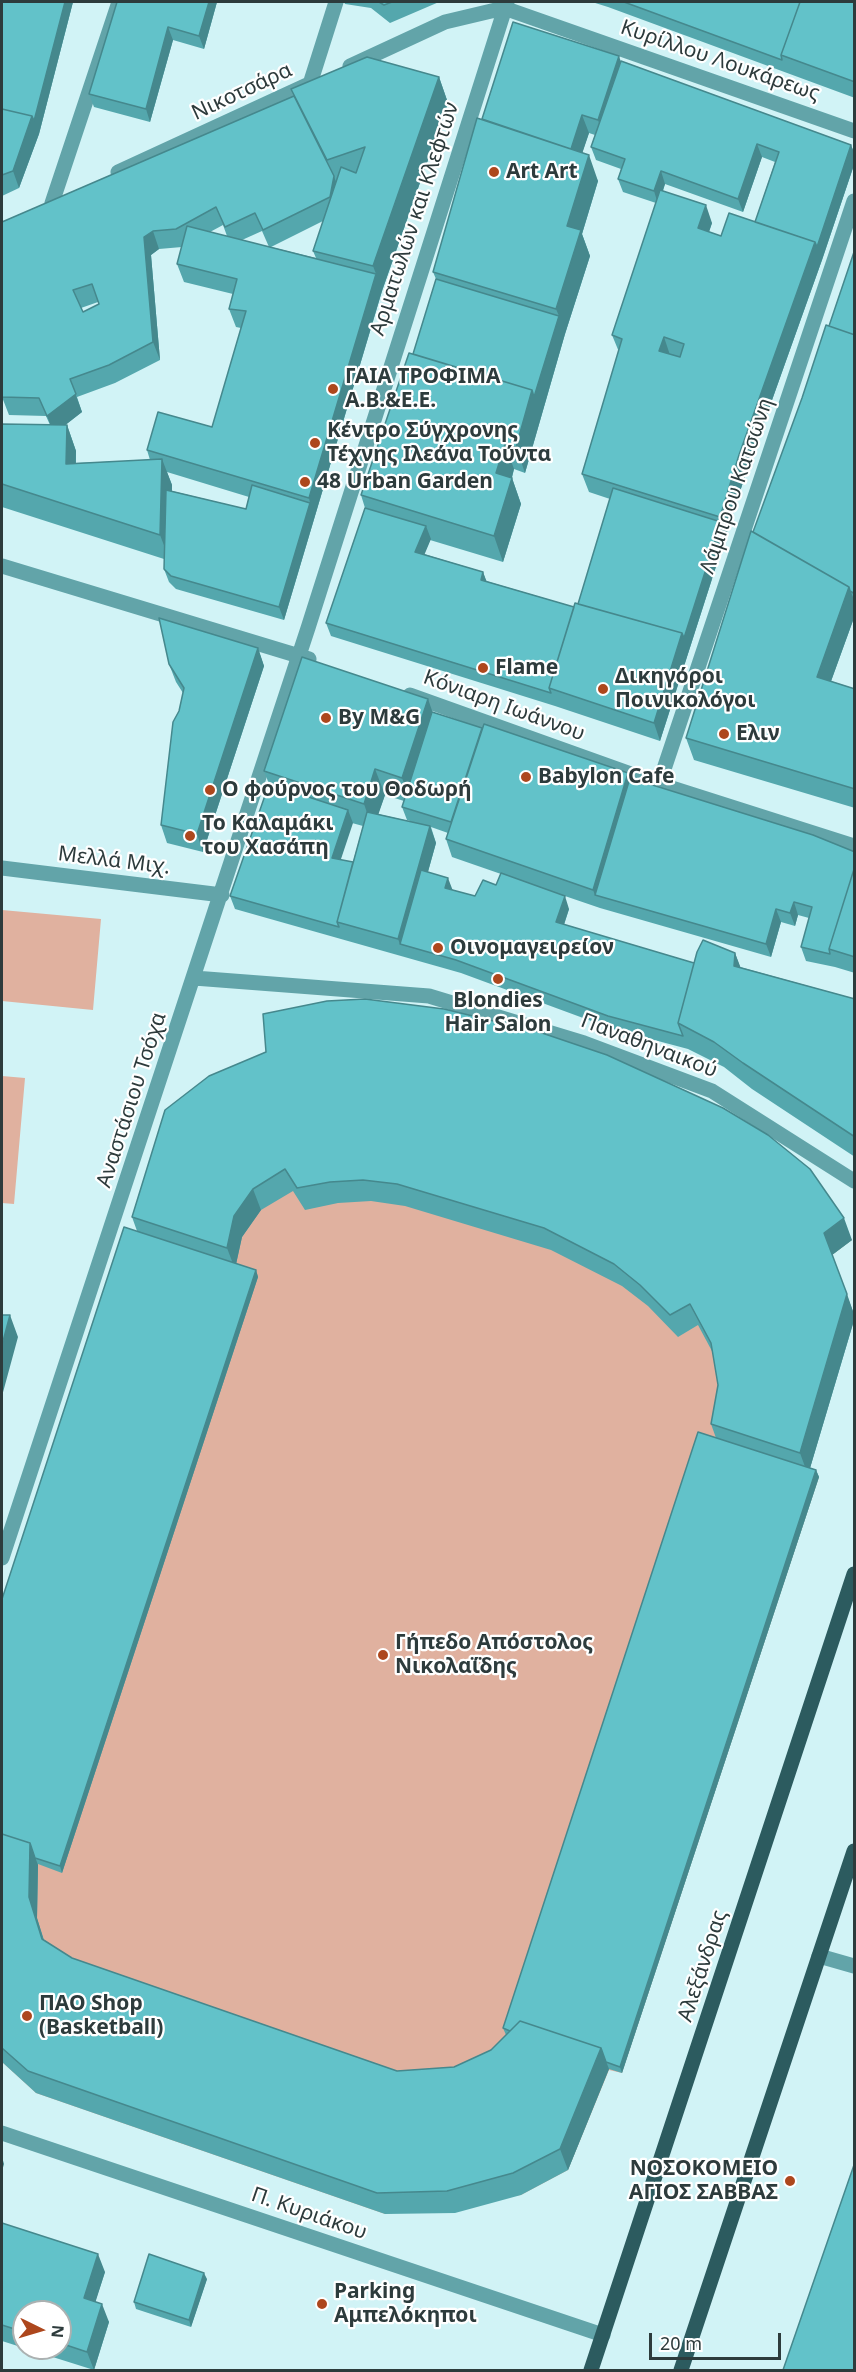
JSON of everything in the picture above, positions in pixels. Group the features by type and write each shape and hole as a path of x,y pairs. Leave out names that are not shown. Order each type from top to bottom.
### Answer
{"main road":[{"name":"Αλεξάνδρας","path":"591,2370 855,1574"},
{"path":"681,2370 855,1851"}],"street":[{"path":"73,193 47,205 119,2"},
{"path":"310,84 336,2"},
{"name":"Νικοτσάρα","path":"106,178 445,22 505,5"},
{"name":"Κυρίλλου Λουκάρεως","path":"505,5 855,131"},
{"name":"Αρματωλών και Κλεφτών","path":"299,656 505,5"},
{"name":"Λάμπρου Κατσώνη","path":"659,784 855,201"},
{"path":"2,566 322,664"},
{"name":"Αναστάσιου Τσόχα","path":"2,1558 299,656"},
{"name":"Κόνιαρη Ιωάννου","path":"400,692 659,784 855,846"},
{"name":"Μελλά Μιχ.","path":"2,868 222,895"},
{"name":"Παναθηναικού","path":"194,978 429,996 573,1039 712,1091 855,1181"},
{"path":"819,1956 855,1966"},
{"name":"Π. Κυριάκου","path":"2,2133 603,2334"}],"shaded area":[{"path":"2,910 101,919 93,1010 2,1001"},
{"path":"2,1076 25,1078 14,1204 2,1203"},
{"path":"173,1132 818,1190 852,1240 832,1255 854,1317 808,1474 819,1477 622,2073 609,2070 568,2170 521,2195 385,2214 36,2093 2,2062 2,1613 139,1238"}],"building":[{"path":"2,2 65,2 34,121 32,116 2,109"},
{"path":"117,2 209,2 199,36 168,27 146,109 89,94"},
{"path":"624,2 800,2 781,55 782,60"},
{"path":"800,2 855,2 855,82 781,55"},
{"path":"513,22 619,56 598,120 582,115 571,149 482,119"},
{"path":"367,57 439,77 373,266 313,251 341,167 356,173 365,147 327,160 291,89"},
{"path":"621,61 851,145 817,247 815,242 755,222 779,152 757,144 738,199 661,171 654,191 618,179 625,159 591,147"},
{"path":"294,96 334,176 330,197 263,230 255,213 225,227 216,207 176,229 153,231 144,237 153,342 109,365 70,379 76,394 47,416 39,398 2,397 2,222","holes":["92,284 99,304 83,312 73,290"]},
{"path":"2,109 32,116 13,171 2,175"},
{"path":"477,118 589,155 567,226 581,230 556,309 433,272"},
{"path":"660,190 706,205 698,228 721,236 729,213 815,242 739,455 720,517 582,474 622,339 612,335","holes":["664,337 684,344 680,357 659,351"]},
{"path":"187,226 376,274 309,498 147,450 158,412 212,427 246,311 229,309 237,279 177,264"},
{"path":"855,249 855,335 829,326"},
{"path":"436,279 559,316 534,397 532,390 413,354"},
{"path":"826,325 855,335 855,594 850,591 849,587 753,532"},
{"path":"409,353 532,390 516,447 505,444 496,473 512,478 494,536 361,495"},
{"path":"2,424 67,425 66,464 162,459 160,535 2,484"},
{"path":"252,485 310,503 279,607 171,576 164,569 166,490 246,509"},
{"path":"613,488 721,522 684,638 682,633 578,604"},
{"path":"365,508 426,526 415,552 483,572 481,580 574,607 549,688 551,693 326,623"},
{"path":"751,531 849,587 817,677 855,689 855,789 686,738"},
{"path":"575,603 682,633 654,723 549,688"},
{"path":"159,618 258,648 197,834 161,825 173,722 179,711 184,688 169,664"},
{"path":"302,657 428,699 402,778 375,769 364,804 264,771"},
{"path":"432,712 482,728 451,822 402,807"},
{"path":"484,724 628,773 593,890 446,839"},
{"path":"630,778 813,835 855,852 855,866 829,949 830,954 801,947 812,907 794,902 790,913 776,909 766,944 595,895"},
{"path":"269,784 348,810 332,858 353,862 337,922 339,927 230,896"},
{"path":"367,812 430,826 398,939 337,922"},
{"path":"855,866 855,957 829,949"},
{"path":"421,870 448,878 445,888 475,896 483,880 496,885 501,873 565,896 556,922 694,963 678,1023 683,1036 608,1016 456,960 400,944"},
{"path":"703,940 735,953 734,966 855,999 855,1137 714,1042 678,1023 697,952"},
{"path":"365,999 444,1009 539,1032 607,1055 723,1108 768,1135 810,1169 844,1218 824,1233 847,1294 800,1453 711,1424 718,1385 711,1343 690,1304 670,1315 640,1285 614,1264 544,1228 397,1184 363,1180 330,1182 297,1188 285,1169 253,1189 234,1216 227,1248 132,1217 165,1110 209,1076 266,1052 263,1014 327,1001"},
{"path":"124,1227 256,1270 60,1866 35,1858 30,1843 2,1834 2,1599"},
{"path":"2,1315 10,1315 2,1345"},
{"path":"698,1432 816,1470 620,2067 606,2062 601,2048 520,2021 510,2031 503,2028"},
{"path":"2,1834 30,1843 29,1897 42,1939 72,1958 397,2071 454,2067 491,2050 520,2021 601,2048 560,2149 513,2173 447,2191 377,2193 28,2071 2,2048"},
{"path":"855,2162 855,2370 783,2370"},
{"path":"2,2223 98,2254 84,2298 102,2304 87,2352 72,2347 72,2300 12,2300 12,2328 2,2325"},
{"path":"149,2254 204,2273 189,2320 134,2302"}],"place":[{"name":"Art Art","path":"494,172"},
{"name":"ΓΑΙΑ ΤΡΟΦΙΜΑ Α.Β.&Ε.Ε.","path":"333,389"},
{"name":"Κέντρο Σύγχρονης Τέχνης Ιλεάνα Τούντα","path":"315,443"},
{"name":"48 Urban Garden","path":"305,482"},
{"name":"Flame","path":"483,668"},
{"name":"Δικηγόροι Ποινικολόγοι","path":"603,689"},
{"name":"By M&G","path":"326,718"},
{"name":"Ελιν","path":"724,734"},
{"name":"Babylon Cafe","path":"526,777"},
{"name":"Ο φούρνος του Θοδωρή","path":"210,790"},
{"name":"Το Καλαμάκι του Χασάπη","path":"190,836"},
{"name":"Οινομαγειρείον","path":"438,948"},
{"name":"Blondies Hair Salon","path":"498,979"},
{"name":"Γήπεδο Απόστολος Νικολαΐδης","path":"383,1655"},
{"name":"ΠΑΟ Shop (Basketball)","path":"27,2016"},
{"name":"ΝΟΣΟΚΟΜΕΙΟ ΑΓΙΟΣ ΣΑΒΒΑΣ","path":"790,2181"},
{"name":"Parking Αμπελόκηποι","path":"322,2304"}]}
